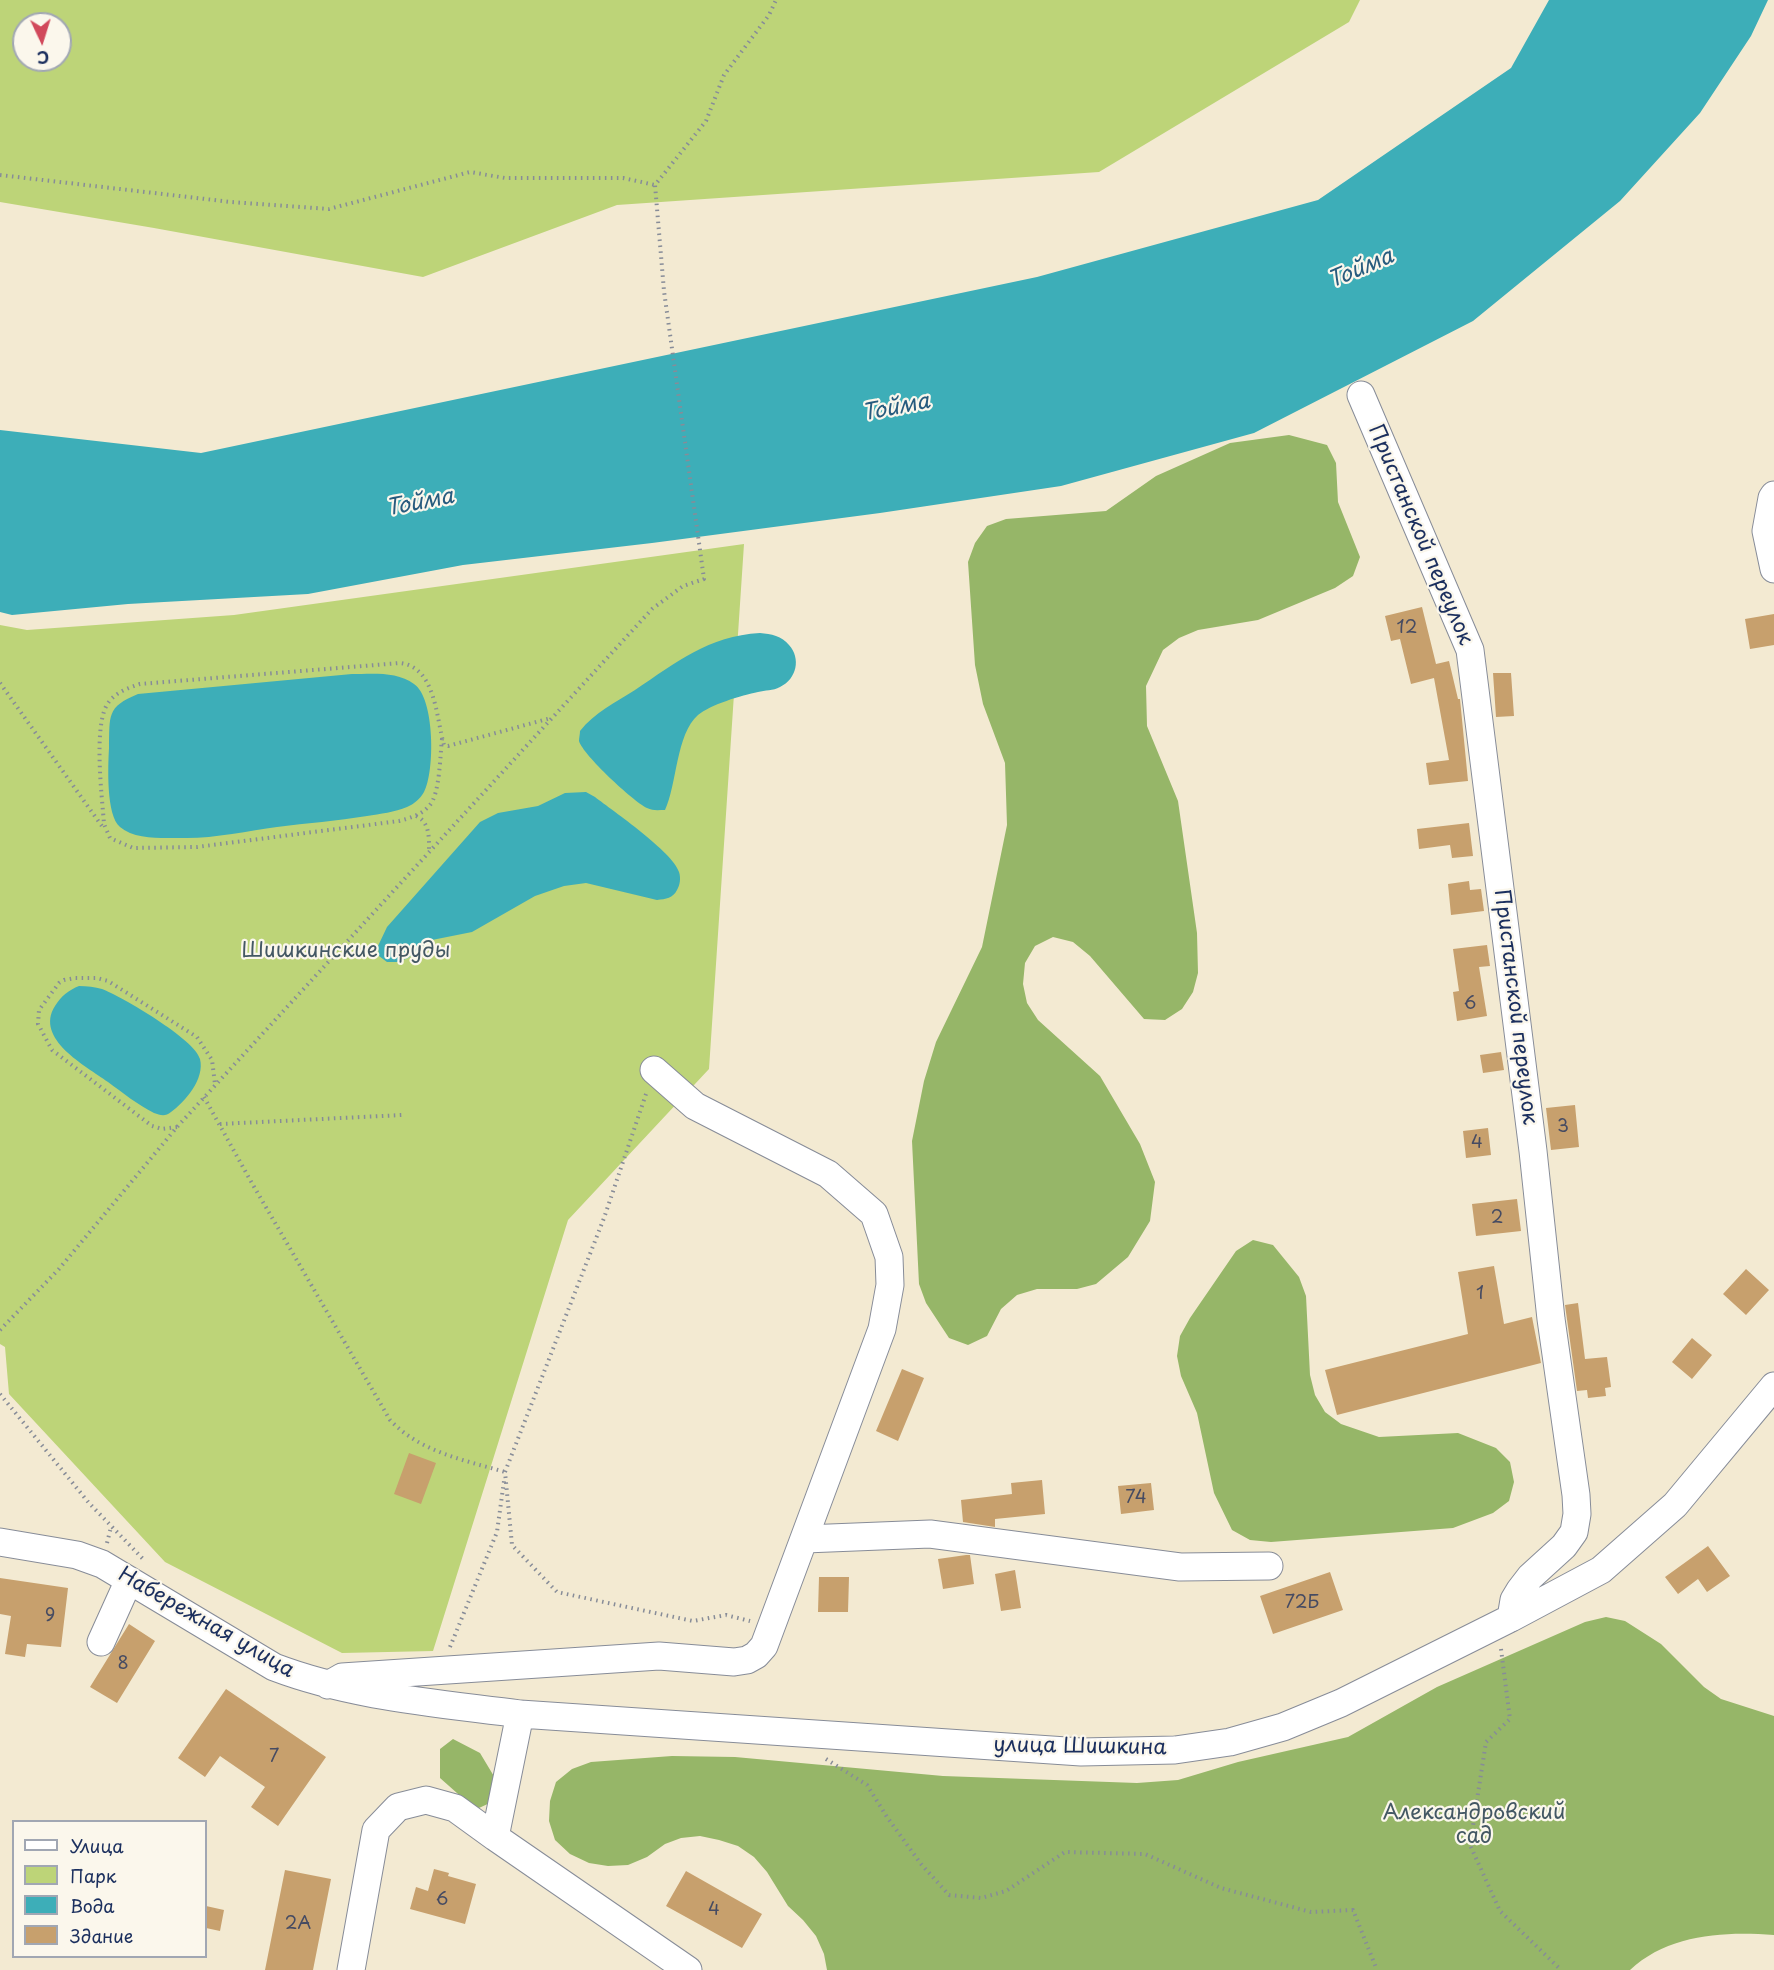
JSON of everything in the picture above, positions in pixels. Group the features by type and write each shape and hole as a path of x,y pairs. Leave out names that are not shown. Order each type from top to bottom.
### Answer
{"street":[{"name":"Пристанской переулок","path":"1361,395 1470,650 1532,1140 1551,1320 1576,1495 1574,1532 1564,1546 1530,1577 1520,1590 1514,1600 1511,1618"},
{"path":"1774,495 1766,531 1774,569"},
{"path":"328,1685 342,1677 659,1656 734,1662 747,1660 760,1651 805,1539 882,1329 890,1285 889,1257 874,1214 828,1174 694,1106 654,1070"},
{"name":"улица Шишкина","path":"520,1714 1081,1752 1175,1750 1230,1742 1284,1727 1341,1703 1601,1570 1675,1504 1774,1386"},
{"path":"805,1539 930,1534 1180,1568 1269,1566"},
{"name":"Набережная улица","path":"0,1542 77,1555 102,1564 138,1572 274,1667 328,1685 365,1694 520,1714"},
{"path":"101,1642 138,1572"},
{"path":"495,1838 520,1714"},
{"path":"351,1970 376,1830 398,1807 426,1800 455,1808 688,1970"}],"path":[{"path":"0,1330 59,1269 204,1096 652,609 683,586 704,579 664,291 655,185 706,121 724,75 769,15 776,0"},
{"path":"0,175 231,202 328,209 470,172 506,178 623,178 655,185"},
{"path":"442,739 431,804 416,816 399,821 197,847 133,848 111,838 107,833 103,815 100,729 109,702 117,694 140,684 400,663 410,664 425,678 433,697 444,745 448,746 552,718"},
{"path":"0,683 111,838"},
{"path":"416,816 423,819 426,825 429,852"},
{"path":"177,1126 162,1129 152,1126 52,1050 42,1034 37,1017 39,1010 59,983 88,977 108,981 197,1037 212,1060 215,1085"},
{"path":"440,1670 497,1532 505,1472 604,1218 654,1070"},
{"path":"204,1096 390,1419 410,1439 437,1452 505,1472"},
{"path":"219,1124 402,1115"},
{"path":"0,1394 89,1503 138,1572"},
{"path":"505,1472 512,1545 557,1592 693,1622 726,1615 771,1627"},
{"path":"1500,1642 1510,1719 1486,1743 1470,1845 1500,1911 1561,1970"},
{"path":"823,1756 867,1785 914,1855 949,1895 981,1898 1006,1891 1065,1852 1145,1854 1232,1891 1311,1912 1353,1910 1377,1970"}],"green space":[{"path":"0,0 1360,0 1349,22 1099,172 617,205 423,277 0,202"},
{"path":"1289,435 1327,445 1336,463 1338,502 1360,557 1353,576 1335,588 1258,620 1198,630 1179,638 1163,650 1146,686 1147,726 1178,801 1197,933 1198,973 1193,992 1182,1009 1165,1020 1144,1019 1090,956 1073,942 1053,937 1035,946 1025,963 1023,984 1027,1003 1038,1020 1100,1076 1140,1144 1155,1182 1150,1221 1128,1257 1096,1284 1077,1289 1037,1289 1017,1295 1001,1309 987,1336 968,1345 949,1338 926,1303 919,1284 912,1141 924,1081 936,1042 982,947 1007,825 1005,763 983,704 975,665 968,562 975,543 987,526 1006,519 1106,511 1156,476 1230,443"},
{"name":"Шишкинские пруды","path":"744,544 709,1069 568,1220 433,1651 342,1653 165,1562 9,1394 5,1347 0,1344 0,625 27,630 234,615"},
{"path":"1253,1240 1273,1245 1299,1277 1306,1296 1310,1375 1315,1395 1325,1412 1341,1424 1379,1437 1458,1433 1496,1448 1510,1462 1514,1482 1509,1501 1493,1513 1453,1528 1271,1542 1250,1540 1232,1530 1214,1493 1197,1413 1181,1376 1177,1356 1180,1336 1190,1318 1236,1251"},
{"name":"Александровский сад","path":"1606,1617 1625,1621 1661,1644 1704,1687 1721,1699 1774,1716 1774,1935 1717,1935 1679,1942 1645,1958 1630,1970 827,1970 824,1954 816,1936 788,1906 767,1872 754,1857 738,1846 700,1836 681,1838 665,1844 647,1857 628,1865 608,1866 589,1863 570,1854 555,1840 549,1821 550,1801 556,1782 572,1769 591,1762 672,1756 735,1757 943,1776 1137,1783 1178,1780 1238,1762 1348,1737 1437,1687 1585,1622"},
{"path":"453,1739 480,1753 498,1783 492,1802 479,1808 466,1801 440,1778 440,1749"}],"water":[{"name":"Тойма","path":"1549,0 1768,0 1751,36 1700,113 1620,201 1473,321 1254,433 1061,486 880,513 463,565 308,594 128,604 12,615 0,612 0,430 201,453 1037,277 1318,200 1511,68"},
{"path":"760,633 776,636 789,645 796,662 793,674 786,683 777,688 735,698 698,715 685,734 665,810 651,810 640,804 609,777 582,748 579,741 580,731 606,708 694,652 724,639"},
{"path":"352,674 384,674 400,677 414,684 421,692 426,704 431,736 430,769 424,792 412,804 392,812 356,818 193,838 141,836 126,831 115,821 110,801 108,766 110,720 120,703 138,694"},
{"path":"586,792 642,832 666,854 679,872 678,888 673,895 657,900 586,883 564,886 535,896 472,932 432,940 408,958 398,962 387,962 379,956 378,946 387,927 480,822 498,813 538,806 565,793"},
{"path":"79,986 102,989 125,1000 172,1030 195,1051 200,1059 201,1067 197,1082 188,1096 167,1115 154,1113 142,1106 76,1060 57,1040 51,1030 50,1018 60,999"}],"building":[{"path":"1422,607 1436,664 1449,661 1458,699 1460,699 1468,781 1429,785 1426,763 1449,760 1434,678 1411,684 1400,639 1391,641 1385,616"},
{"path":"1774,614 1774,645 1750,649 1745,619"},
{"path":"1493,673 1511,673 1514,716 1496,717"},
{"path":"1469,823 1473,856 1452,858 1450,845 1419,849 1417,829"},
{"path":"1469,881 1470,890 1481,889 1484,911 1451,915 1448,884"},
{"path":"1487,945 1490,966 1479,967 1487,1016 1457,1021 1453,992 1459,991 1453,949"},
{"path":"1501,1052 1504,1070 1483,1073 1480,1055"},
{"path":"1575,1105 1579,1147 1551,1150 1546,1108"},
{"path":"1488,1128 1491,1155 1466,1158 1463,1131"},
{"path":"1517,1199 1521,1231 1476,1236 1472,1204"},
{"path":"1494,1266 1504,1324 1532,1317 1541,1363 1337,1415 1325,1370 1468,1334 1458,1272"},
{"path":"1746,1269 1769,1290 1746,1315 1723,1294"},
{"path":"1578,1303 1585,1359 1607,1357 1611,1387 1605,1388 1606,1396 1588,1398 1587,1390 1577,1391 1565,1305"},
{"path":"1692,1338 1712,1355 1692,1379 1672,1362"},
{"path":"902,1369 924,1378 898,1441 876,1431"},
{"path":"409,1453 436,1463 421,1504 394,1494"},
{"path":"1042,1480 1045,1514 995,1519 995,1527 963,1522 961,1500 1012,1494 1011,1483"},
{"path":"1151,1483 1154,1510 1121,1514 1118,1486"},
{"path":"1708,1546 1730,1576 1707,1592 1698,1579 1678,1594 1665,1577"},
{"path":"970,1555 974,1584 943,1589 938,1559"},
{"path":"1015,1570 1021,1608 1001,1611 995,1574"},
{"path":"1330,1572 1343,1610 1273,1634 1260,1596"},
{"path":"819,1577 849,1577 848,1612 818,1612"},
{"path":"0,1578 68,1588 61,1647 27,1644 25,1657 5,1654 11,1616 0,1614"},
{"path":"129,1624 155,1641 117,1703 90,1687"},
{"path":"226,1689 326,1757 278,1826 251,1807 265,1787 220,1756 205,1777 178,1758"},
{"path":"434,1869 449,1873 448,1876 476,1884 465,1924 410,1909 416,1887 428,1891"},
{"path":"285,1870 331,1879 313,1970 265,1970"},
{"path":"686,1871 762,1914 742,1948 666,1906"},
{"path":"207,1906 224,1910 220,1931 207,1928"}]}
